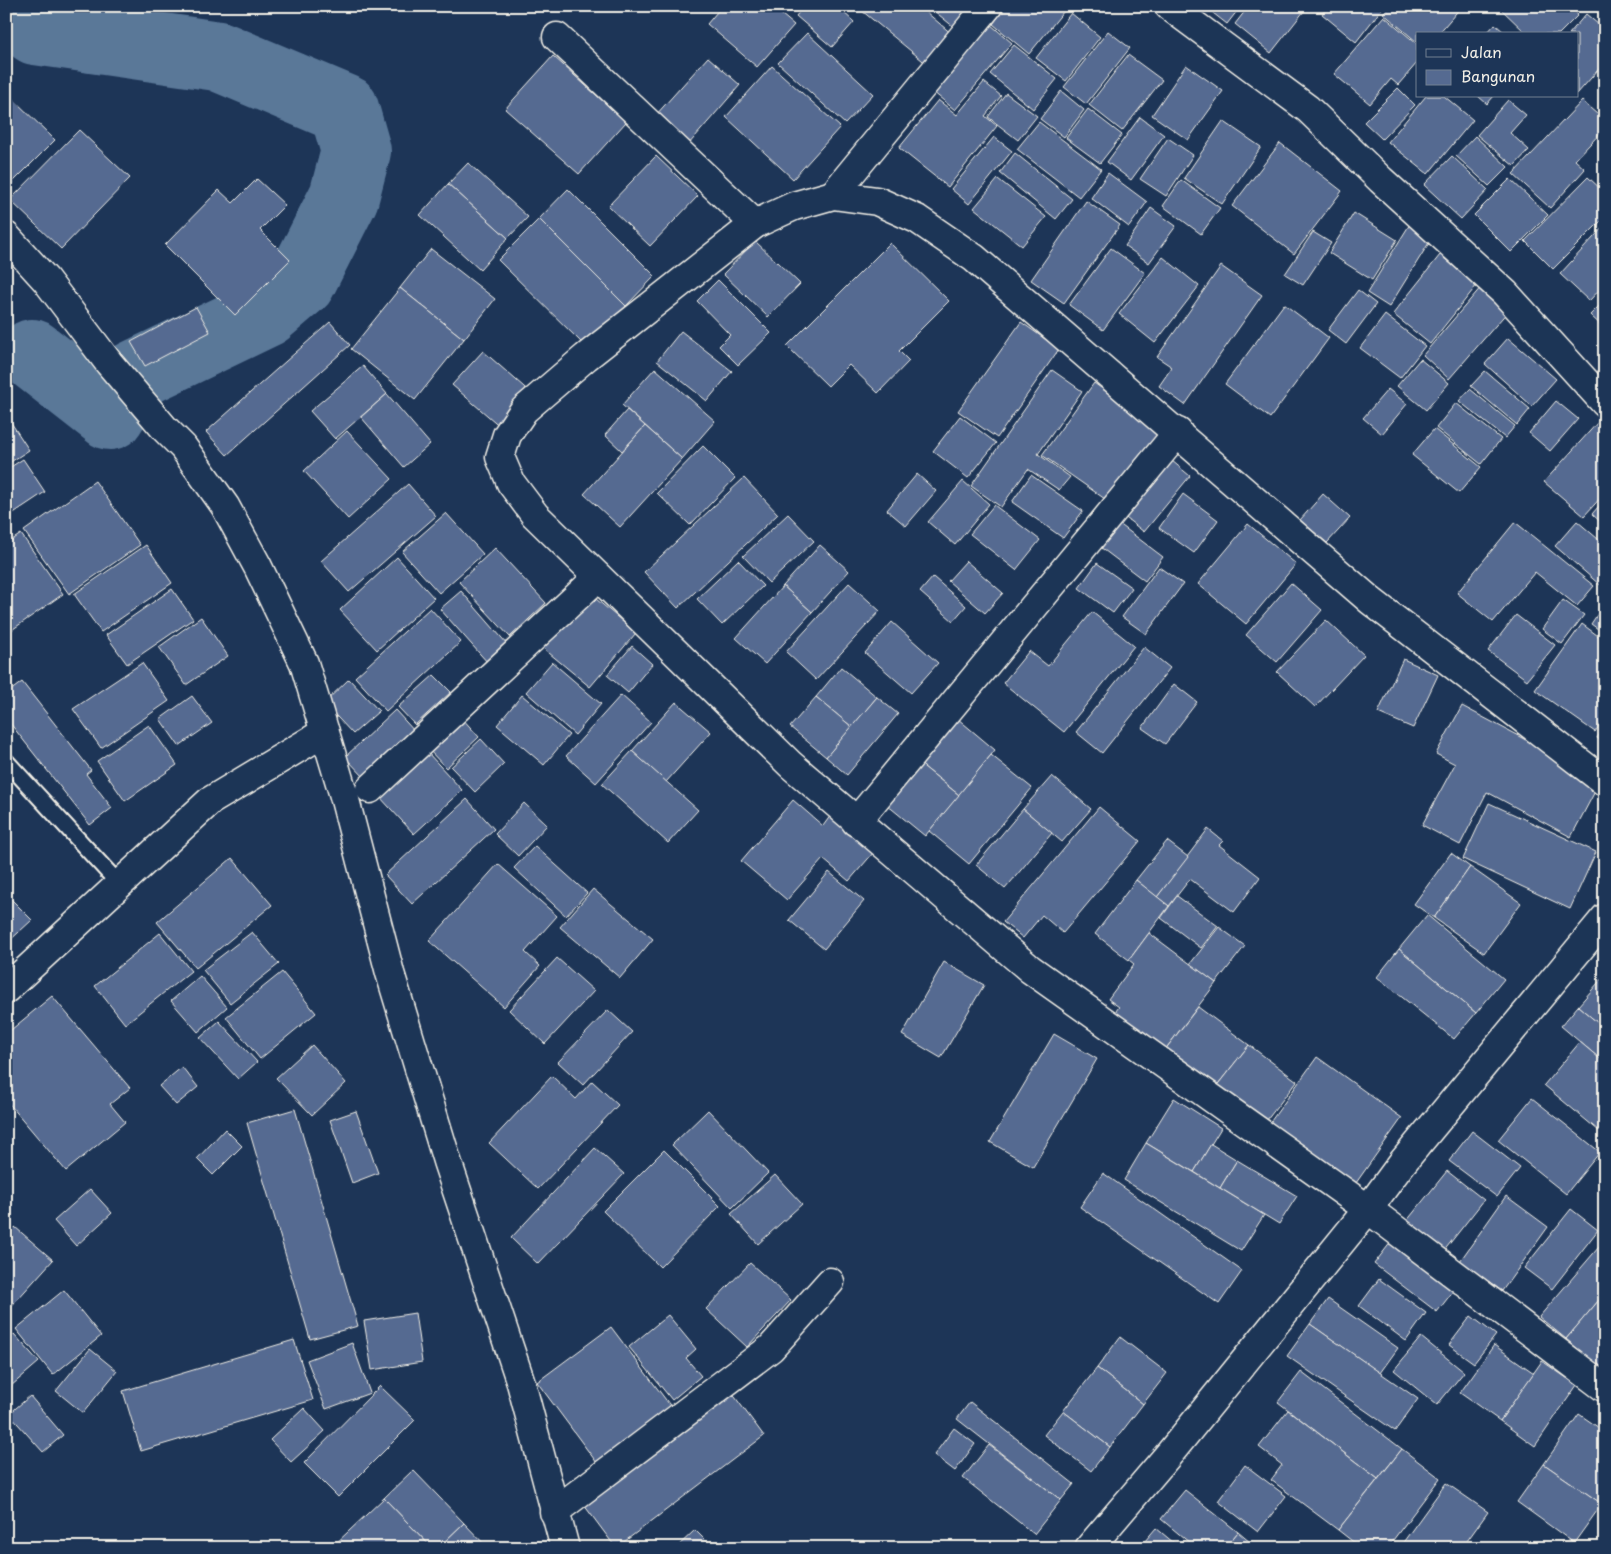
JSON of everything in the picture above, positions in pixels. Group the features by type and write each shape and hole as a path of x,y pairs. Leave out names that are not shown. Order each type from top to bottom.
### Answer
{"street":[{"path":"833,195 988,6"},
{"path":"1169,6 1308,109 1381,180 1505,293 1605,403"},
{"path":"557,36 755,224"},
{"path":"1605,782 1466,676 1371,600 974,258 917,219 877,201 833,195 794,206 755,224 586,357 524,410 507,434 500,457 510,483 535,515 791,765 856,822 1030,968 1368,1209 1605,1388"},
{"path":"6,236 46,280 109,363 165,429 183,447 225,506 258,567 304,662 325,732 390,973 447,1161 521,1383 565,1548"},
{"path":"856,822 1178,432"},
{"path":"370,789 598,577"},
{"path":"6,989 210,801 325,732"},
{"path":"1089,1548 1170,1453 1368,1209 1402,1163 1605,918"},
{"path":"554,1512 771,1348 830,1282"}],"lane":[{"path":"6,761 120,884"}],"building":[{"path":"722,6 788,6 781,14 794,25 757,67 707,24"},
{"path":"804,6 842,6 840,9 854,22 832,47 796,16"},
{"path":"856,6 919,6 953,35 928,65"},
{"path":"928,6 981,6 960,32"},
{"path":"1007,6 1068,6 1029,54 993,24"},
{"path":"1204,6 1241,6 1227,24"},
{"path":"1249,6 1308,6 1271,53 1235,24"},
{"path":"1328,6 1384,6 1356,42 1322,14"},
{"path":"1390,6 1462,6 1440,32 1416,32 1416,41 1383,13"},
{"path":"1498,6 1569,6 1578,15 1561,32 1525,32"},
{"path":"1071,13 1100,37 1066,81 1036,58"},
{"path":"1586,14 1605,30 1605,62 1578,93 1578,32 1571,32"},
{"path":"1384,16 1416,43 1416,64 1398,85 1391,79 1370,104 1334,74"},
{"path":"990,24 1012,43 955,110 933,92"},
{"path":"1495,24 1504,32 1488,32"},
{"path":"1108,31 1130,48 1086,104 1064,87"},
{"path":"807,33 873,94 845,124 778,63"},
{"path":"1014,45 1057,79 1033,109 990,74"},
{"path":"1128,55 1162,80 1122,131 1089,105"},
{"path":"553,56 626,122 579,174 505,109"},
{"path":"708,57 740,85 688,145 655,116"},
{"path":"1186,65 1223,91 1188,140 1152,115"},
{"path":"772,66 840,127 793,179 726,117"},
{"path":"984,82 1001,96 985,116 997,126 948,187 899,148 938,100 957,115"},
{"path":"1398,88 1415,105 1382,139 1364,122"},
{"path":"1061,91 1084,110 1064,137 1040,119"},
{"path":"6,92 55,140 6,189"},
{"path":"1006,93 1037,116 1018,140 988,117"},
{"path":"1424,98 1446,98 1473,120 1428,174 1388,142"},
{"path":"1480,98 1492,98 1487,104"},
{"path":"1508,100 1526,115 1510,133 1529,150 1514,166 1477,135"},
{"path":"1582,101 1605,121 1605,128 1575,160 1585,169 1550,208 1513,174"},
{"path":"1088,109 1122,135 1100,163 1066,138"},
{"path":"1140,117 1164,135 1131,180 1107,162"},
{"path":"1223,121 1261,147 1222,204 1184,178"},
{"path":"1039,122 1101,169 1079,197 1017,149"},
{"path":"79,130 130,178 61,249 10,200"},
{"path":"1475,136 1508,167 1489,186 1456,156"},
{"path":"994,137 1012,151 969,204 951,189"},
{"path":"1168,138 1193,155 1166,196 1140,179"},
{"path":"1280,143 1342,191 1294,254 1232,206"},
{"path":"1015,153 1072,199 1056,219 1000,173"},
{"path":"656,156 698,196 650,246 608,206"},
{"path":"1452,156 1488,190 1461,219 1424,185"},
{"path":"468,163 528,217 508,238 448,184"},
{"path":"1108,173 1147,202 1129,227 1091,198"},
{"path":"1588,177 1605,193 1605,217 1553,269 1525,241"},
{"path":"257,179 285,205 260,230 290,260 235,315 165,245 219,190 233,203"},
{"path":"998,179 1046,217 1022,246 974,208"},
{"path":"1510,179 1548,215 1511,252 1474,215"},
{"path":"1181,180 1220,208 1201,234 1163,206"},
{"path":"448,184 508,238 480,270 420,215"},
{"path":"568,189 655,276 626,306 539,219"},
{"path":"1086,201 1120,225 1064,303 1031,280"},
{"path":"1151,208 1176,226 1149,263 1125,246"},
{"path":"1354,213 1397,240 1372,280 1329,253"},
{"path":"539,219 626,306 585,346 498,260"},
{"path":"1410,224 1432,238 1389,307 1367,293"},
{"path":"1605,225 1605,284 1589,301 1560,274"},
{"path":"1313,232 1331,243 1303,285 1285,274"},
{"path":"755,241 800,284 768,317 723,274"},
{"path":"890,243 949,301 899,351 909,361 878,393 849,365 828,386 787,346"},
{"path":"1111,248 1145,273 1103,330 1069,305"},
{"path":"431,249 495,299 464,339 400,288"},
{"path":"1440,255 1477,285 1430,344 1393,314"},
{"path":"1163,257 1199,286 1155,343 1119,314"},
{"path":"1221,266 1262,295 1185,405 1159,386 1172,367 1157,357"},
{"path":"718,280 771,333 738,365 719,346 730,335 697,301"},
{"path":"1482,286 1509,310 1449,379 1423,355"},
{"path":"400,288 464,339 415,400 351,349"},
{"path":"1358,290 1376,304 1346,344 1328,330"},
{"path":"1605,300 1605,329 1590,315"},
{"path":"1284,304 1329,338 1270,418 1225,384"},
{"path":"196,307 210,332 145,366 131,342"},
{"path":"1385,315 1425,346 1400,378 1360,348"},
{"path":"330,322 350,345 227,455 206,432"},
{"path":"1021,322 1059,349 997,438 958,411"},
{"path":"681,331 732,371 707,401 657,361"},
{"path":"1508,338 1556,379 1532,406 1485,364"},
{"path":"483,351 532,394 502,428 452,385"},
{"path":"1420,359 1449,383 1426,410 1397,386"},
{"path":"363,366 387,394 335,439 310,411"},
{"path":"655,368 715,421 682,459 622,405"},
{"path":"1052,370 1082,391 1038,454 1070,477 1059,490 1028,469 1001,507 971,486"},
{"path":"1485,371 1530,409 1517,425 1471,386"},
{"path":"1094,383 1166,434 1115,506 1042,455"},
{"path":"1388,389 1407,404 1382,434 1363,418"},
{"path":"1470,389 1515,426 1505,438 1459,401"},
{"path":"387,394 430,444 404,467 361,417"},
{"path":"1556,401 1578,419 1550,451 1529,433"},
{"path":"1456,403 1501,439 1481,464 1436,428"},
{"path":"627,410 645,426 622,451 605,435"},
{"path":"960,416 996,443 968,478 933,451"},
{"path":"8,418 29,450 6,465 6,420"},
{"path":"1599,421 1605,425 1605,493 1584,516 1544,482"},
{"path":"645,426 682,459 620,527 584,494"},
{"path":"1434,429 1481,467 1459,493 1412,455"},
{"path":"347,431 392,479 348,519 304,471"},
{"path":"703,446 735,478 690,525 657,493"},
{"path":"1165,455 1190,476 1144,532 1118,512"},
{"path":"23,459 45,492 6,518 6,470"},
{"path":"917,474 936,491 906,526 887,510"},
{"path":"1031,475 1083,511 1063,538 1012,502"},
{"path":"744,478 778,514 678,608 644,572"},
{"path":"95,481 140,545 69,594 24,531"},
{"path":"963,481 989,504 955,545 928,522"},
{"path":"408,484 436,516 349,592 321,561"},
{"path":"1183,494 1218,520 1194,553 1159,528"},
{"path":"1323,494 1350,518 1327,543 1300,520"},
{"path":"1605,499 1605,526 1592,514"},
{"path":"994,505 1040,540 1016,570 970,534"},
{"path":"446,513 483,554 439,593 402,552"},
{"path":"788,514 814,541 769,583 743,556"},
{"path":"1577,521 1605,545 1605,579 1600,585 1555,546"},
{"path":"1515,522 1594,586 1577,606 1535,572 1493,622 1457,593"},
{"path":"1118,523 1163,557 1145,581 1100,547"},
{"path":"1248,524 1296,564 1246,624 1198,584"},
{"path":"21,534 63,594 6,634 6,544"},
{"path":"146,545 172,583 101,632 74,594"},
{"path":"820,545 849,571 812,612 783,586"},
{"path":"495,548 546,603 510,637 459,582"},
{"path":"397,557 434,598 377,650 340,610"},
{"path":"738,560 763,586 722,625 697,599"},
{"path":"966,561 1003,593 985,613 948,581"},
{"path":"1097,563 1132,588 1113,613 1079,588"},
{"path":"1159,567 1183,584 1146,634 1122,617"},
{"path":"933,577 966,606 953,621 920,592"},
{"path":"849,583 880,611 816,680 786,652"},
{"path":"1291,583 1322,610 1277,662 1246,635"},
{"path":"783,586 812,612 765,664 736,638"},
{"path":"172,589 193,619 127,664 106,635"},
{"path":"461,591 508,645 488,663 440,609"},
{"path":"589,593 636,633 590,687 543,648"},
{"path":"1563,600 1584,615 1562,644 1542,629"},
{"path":"1605,603 1605,634 1591,624"},
{"path":"430,608 461,642 386,711 355,677"},
{"path":"1092,612 1134,646 1064,732 1003,683 1029,651 1048,666"},
{"path":"1516,615 1555,645 1527,680 1488,651"},
{"path":"201,617 228,656 186,685 159,647"},
{"path":"1326,620 1364,655 1315,707 1277,672"},
{"path":"892,622 938,663 911,693 865,653"},
{"path":"1582,624 1605,641 1605,718 1595,732 1535,690"},
{"path":"632,646 652,664 628,693 607,675"},
{"path":"1144,647 1170,668 1102,753 1076,732"},
{"path":"1403,659 1438,675 1413,728 1378,713"},
{"path":"552,662 601,704 575,735 526,692"},
{"path":"142,663 169,701 101,748 73,709"},
{"path":"841,667 877,697 852,727 816,697"},
{"path":"434,675 451,692 415,725 398,707"},
{"path":"349,679 379,711 353,734 324,703"},
{"path":"22,682 91,770 86,774 112,808 90,825 6,718 6,694"},
{"path":"1174,684 1197,702 1165,744 1142,728"},
{"path":"522,695 569,735 544,765 497,725"},
{"path":"621,695 651,722 596,783 566,756"},
{"path":"192,696 212,723 179,746 160,719"},
{"path":"816,697 852,727 826,757 790,727"},
{"path":"877,697 898,714 847,775 826,757"},
{"path":"676,702 711,732 666,782 632,751"},
{"path":"1462,706 1601,780 1571,837 1487,792 1460,845 1422,825 1455,764 1436,754"},
{"path":"395,710 416,733 366,779 345,757"},
{"path":"951,713 995,750 959,795 914,759"},
{"path":"461,717 479,737 446,768 427,748"},
{"path":"149,725 177,765 125,801 97,761"},
{"path":"1605,726 1605,743 1597,738"},
{"path":"481,739 504,764 475,792 451,767"},
{"path":"632,751 698,810 668,843 602,784"},
{"path":"427,752 462,790 414,834 379,796"},
{"path":"991,755 1032,788 969,864 929,831"},
{"path":"914,759 959,795 925,836 881,800"},
{"path":"1052,776 1091,809 1062,842 1023,809"},
{"path":"467,799 494,829 412,904 385,875"},
{"path":"793,800 823,826 831,815 874,852 849,881 823,859 787,900 741,861"},
{"path":"524,803 547,825 518,856 495,834"},
{"path":"1489,803 1596,852 1570,909 1463,859"},
{"path":"1099,807 1140,841 1063,933 1042,915 1023,938 1003,922"},
{"path":"1023,809 1052,833 1005,889 976,865"},
{"path":"1208,829 1223,841 1219,845 1260,877 1234,912 1190,879 1169,906 1157,897"},
{"path":"1167,841 1188,857 1157,897 1136,880"},
{"path":"535,846 587,893 566,916 514,868"},
{"path":"1451,853 1470,867 1434,918 1414,904"},
{"path":"232,858 272,905 196,968 157,922"},
{"path":"498,864 557,916 525,952 540,966 504,1007 429,941"},
{"path":"1470,867 1521,903 1484,953 1434,918"},
{"path":"829,872 864,901 824,949 789,920"},
{"path":"1136,880 1169,906 1129,960 1095,934"},
{"path":"593,889 653,939 620,978 560,927"},
{"path":"6,894 32,920 6,944"},
{"path":"1177,896 1218,926 1201,948 1161,918"},
{"path":"1427,915 1504,979 1476,1013 1399,949"},
{"path":"1219,927 1245,946 1216,983 1190,964"},
{"path":"252,932 279,964 230,1003 203,970"},
{"path":"160,933 191,971 125,1024 95,986"},
{"path":"1149,933 1216,983 1161,1055 1111,1017 1119,1007 1108,999 1134,964 1129,960"},
{"path":"1399,949 1476,1013 1454,1039 1377,977"},
{"path":"557,958 594,991 545,1044 509,1010"},
{"path":"944,962 984,985 941,1058 902,1035"},
{"path":"282,972 316,1013 260,1059 226,1017"},
{"path":"1605,975 1605,1029 1578,1006"},
{"path":"200,976 227,1007 198,1032 171,1001"},
{"path":"52,996 130,1088 110,1104 125,1122 66,1171 6,1100 6,1034"},
{"path":"1578,1006 1605,1029 1605,1063 1561,1026"},
{"path":"1198,1007 1249,1045 1211,1093 1161,1055"},
{"path":"608,1010 632,1032 583,1085 558,1062"},
{"path":"219,1021 257,1062 238,1079 200,1038"},
{"path":"1054,1034 1097,1059 1033,1167 990,1142"},
{"path":"1580,1042 1605,1063 1605,1124 1599,1131 1544,1085"},
{"path":"312,1045 346,1083 312,1115 276,1078"},
{"path":"1249,1045 1297,1081 1260,1129 1211,1093"},
{"path":"1317,1057 1402,1118 1351,1190 1266,1128"},
{"path":"182,1067 198,1087 176,1105 159,1086"},
{"path":"552,1076 576,1099 592,1081 618,1105 538,1189 489,1143"},
{"path":"1174,1098 1221,1128 1194,1172 1146,1143"},
{"path":"1532,1098 1600,1152 1566,1194 1498,1140"},
{"path":"295,1109 358,1326 310,1339 247,1123"},
{"path":"708,1110 768,1173 732,1208 672,1145"},
{"path":"356,1111 378,1173 352,1183 330,1120"},
{"path":"225,1129 242,1146 213,1175 197,1159"},
{"path":"1472,1131 1520,1168 1497,1197 1449,1161"},
{"path":"1146,1143 1264,1215 1241,1251 1124,1180"},
{"path":"1211,1144 1237,1160 1220,1188 1194,1172"},
{"path":"595,1148 624,1174 538,1264 511,1238"},
{"path":"664,1150 720,1206 660,1267 603,1211"},
{"path":"1237,1160 1297,1196 1279,1224 1220,1188"},
{"path":"1447,1171 1484,1200 1443,1252 1406,1222"},
{"path":"1103,1173 1242,1271 1219,1304 1080,1207"},
{"path":"775,1175 802,1204 758,1244 731,1214"},
{"path":"90,1189 112,1213 76,1246 54,1221"},
{"path":"1506,1196 1548,1227 1502,1291 1460,1261"},
{"path":"1571,1209 1598,1230 1552,1289 1524,1268"},
{"path":"15,1227 53,1260 6,1312 6,1237"},
{"path":"1605,1240 1605,1293 1566,1339 1539,1317"},
{"path":"1391,1242 1454,1290 1437,1312 1374,1264"},
{"path":"750,1263 791,1300 747,1347 706,1309"},
{"path":"1379,1279 1426,1313 1406,1341 1359,1306"},
{"path":"64,1290 101,1336 53,1375 16,1329"},
{"path":"1605,1293 1605,1372 1566,1339"},
{"path":"1328,1299 1398,1348 1380,1373 1310,1324"},
{"path":"415,1313 422,1362 372,1370 364,1321"},
{"path":"668,1315 696,1349 686,1358 701,1376 672,1400 629,1347"},
{"path":"1471,1316 1496,1335 1474,1363 1449,1345"},
{"path":"1310,1324 1418,1399 1395,1431 1287,1356"},
{"path":"611,1327 672,1408 597,1463 537,1382"},
{"path":"14,1334 39,1362 11,1386 6,1381 6,1341"},
{"path":"1120,1337 1167,1373 1143,1404 1097,1368"},
{"path":"1421,1337 1464,1372 1437,1405 1394,1370"},
{"path":"294,1340 313,1400 141,1451 123,1391"},
{"path":"352,1343 370,1393 326,1409 307,1360"},
{"path":"1494,1345 1534,1373 1500,1421 1460,1393"},
{"path":"90,1349 117,1371 83,1413 56,1391"},
{"path":"1542,1361 1577,1385 1535,1446 1500,1421"},
{"path":"1097,1368 1143,1404 1110,1447 1063,1411"},
{"path":"1301,1372 1402,1449 1378,1479 1278,1402"},
{"path":"380,1386 415,1420 338,1497 304,1463"},
{"path":"732,1393 764,1436 616,1548 584,1505"},
{"path":"30,1396 63,1435 43,1452 9,1414"},
{"path":"970,1402 1074,1484 1061,1500 957,1419"},
{"path":"304,1408 325,1431 291,1462 270,1440"},
{"path":"1288,1410 1378,1479 1338,1530 1271,1480 1282,1465 1259,1447"},
{"path":"1063,1411 1110,1447 1091,1471 1044,1435"},
{"path":"1579,1414 1605,1432 1605,1500 1602,1504 1544,1464"},
{"path":"954,1428 975,1444 955,1471 934,1455"},
{"path":"989,1445 1061,1500 1034,1534 963,1478"},
{"path":"1402,1449 1440,1478 1387,1548 1361,1548 1338,1530"},
{"path":"1544,1464 1602,1504 1574,1543 1517,1502"},
{"path":"1245,1465 1286,1496 1258,1532 1218,1501"},
{"path":"413,1470 464,1523 438,1548 432,1548 384,1498"},
{"path":"1446,1483 1488,1512 1462,1548 1399,1548"},
{"path":"1185,1490 1238,1532 1225,1548 1196,1548 1161,1519"},
{"path":"384,1498 432,1548 331,1548"},
{"path":"464,1523 488,1548 438,1548"},
{"path":"1156,1528 1180,1548 1139,1548"},
{"path":"695,1530 713,1548 676,1548"},
{"path":"1238,1532 1257,1548 1225,1548"}],"waterway":[{"path":"6,9 36,30 218,56 344,109 356,151 344,197 301,282 266,312 135,375 110,415 32,354"},
{"path":"6,339 32,354"}]}
